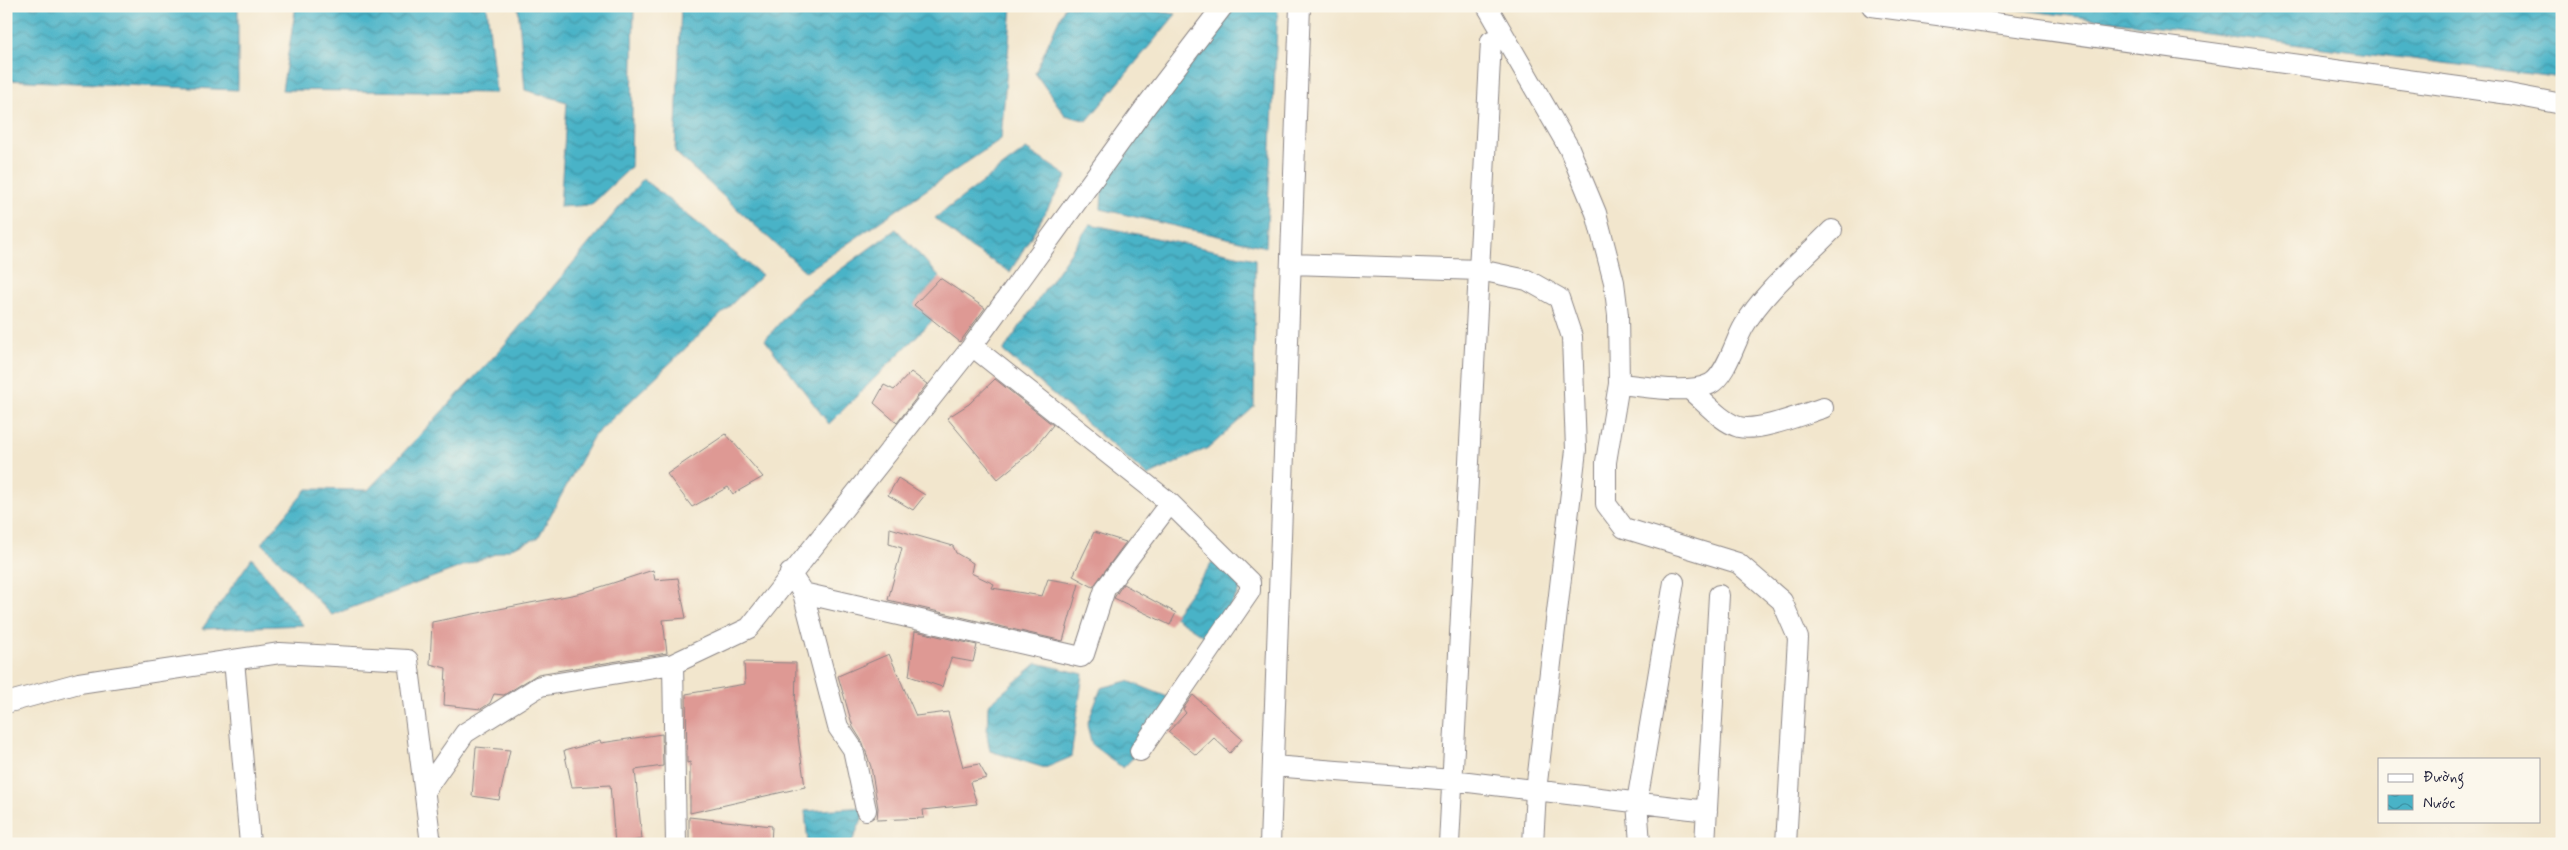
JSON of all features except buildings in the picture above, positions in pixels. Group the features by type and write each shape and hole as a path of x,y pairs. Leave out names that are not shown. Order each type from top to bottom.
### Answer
{"street":[{"path":"425,790 466,733 540,686 673,664 748,628 972,346 1147,105 1223,6"},
{"path":"1270,844 1300,6"},
{"path":"1487,6 1568,148 1596,213 1617,297 1619,384 1606,462 1606,504 1624,528 1738,563 1782,600 1798,638 1786,844"},
{"path":"1872,6 2509,94 2562,104"},
{"path":"1448,844 1491,42"},
{"path":"1619,384 1689,389 1697,388 1716,380 1744,325 1757,307 1832,230"},
{"path":"1291,264 1480,270 1527,280 1559,298 1572,337 1576,450 1536,791 1533,844"},
{"path":"972,346 1170,503 1250,582 1250,591 1140,751"},
{"path":"1689,389 1727,420 1739,427 1754,427 1823,408"},
{"path":"803,593 1081,657 1084,654 1105,589 1170,503"},
{"path":"790,573 803,593 838,727 853,749 866,810"},
{"path":"1640,844 1637,802 1674,582"},
{"path":"1705,844 1719,595"},
{"path":"6,703 79,683 280,653 408,660 431,844"},
{"path":"234,660 250,844"},
{"path":"673,664 676,844"},
{"path":"1273,766 1452,780 1707,811"}],"water":[{"path":"6,6 238,6 238,90 6,80"},
{"path":"296,6 487,6 496,93 282,90"},
{"path":"518,6 634,6 631,167 591,205 560,207 567,102 525,90"},
{"path":"681,6 1012,6 1001,139 806,272 675,152"},
{"path":"1065,6 1118,6 1176,14 1087,121 1065,115 1035,73"},
{"path":"1233,6 1278,6 1266,247 1101,209 1102,189 1187,61"},
{"path":"1991,6 2562,6 2562,78"},
{"path":"1026,149 1067,176 1010,272 971,248 935,218"},
{"path":"643,179 762,275 593,437 538,538 332,615 262,543 307,489 368,490 501,349"},
{"path":"1090,224 1255,259 1254,407 1210,447 1148,476 1003,351"},
{"path":"896,229 940,277 914,304 933,320 829,424 765,340 800,299"},
{"path":"252,558 303,625 202,629"},
{"path":"1212,563 1232,572 1240,589 1211,641 1173,616"},
{"path":"1037,663 1083,674 1071,757 1045,768 990,751 987,735 988,705"},
{"path":"1128,681 1175,700 1140,751 1123,768 1092,745 1087,725 1101,688"},
{"path":"866,807 851,844 808,844 805,811"}]}
